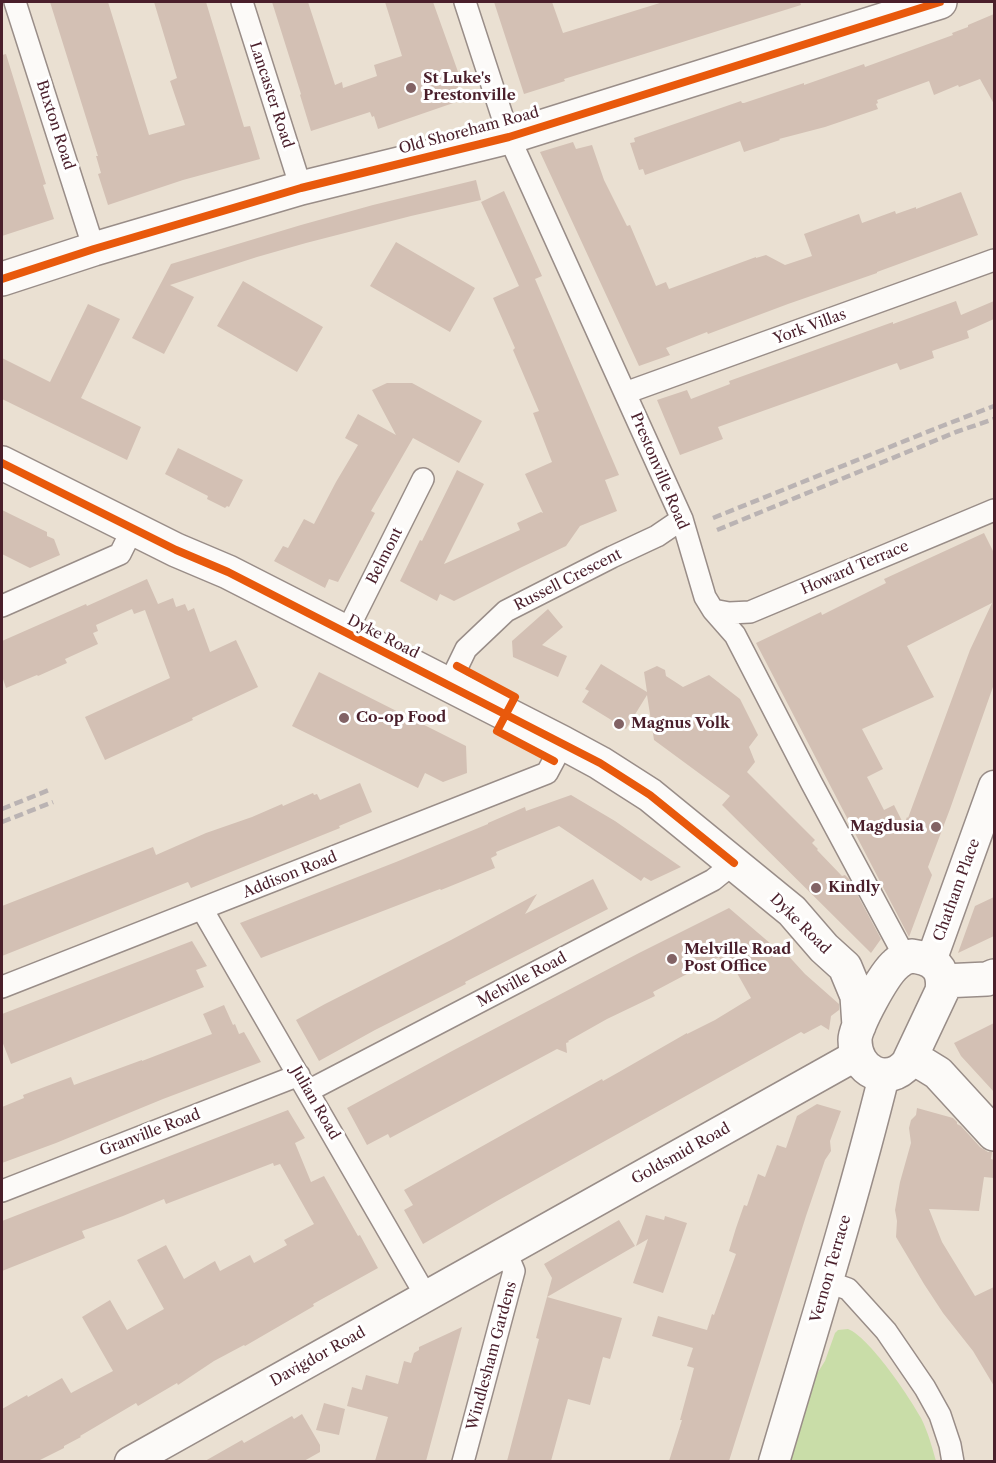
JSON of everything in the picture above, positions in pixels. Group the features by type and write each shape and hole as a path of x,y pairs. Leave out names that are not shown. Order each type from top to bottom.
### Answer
{"main road":[{"name":"Old Shoreham Road","path":"2,279 94,249 301,188 509,136 940,2"},
{"name":"Dyke Road","path":"2,464 176,550 228,572 563,743 651,795 792,911 824,948 845,967 857,996 858,1040"},
{"name":"Chatham Place","path":"917,967 994,786"},
{"path":"845,967 866,970 917,967 987,979 994,976"},
{"path":"917,967 942,991 908,1063 892,1075 876,1074 864,1066 858,1040 917,967"},
{"name":"Goldsmid Road","path":"506,1252 858,1040"},
{"path":"912,1057 938,1073 994,1134"},
{"name":"Vernon Terrace","path":"774,1461 868,1142 884,1076"},
{"name":"Davigdor Road","path":"130,1461 506,1252"}],"street":[{"name":"Buxton Road","path":"15,2 94,249"},
{"name":"Lancaster Road","path":"242,2 301,188"},
{"name":"Prestonville Road","path":"465,2 509,136 682,519 705,597 735,635 811,782 917,967"},
{"name":"York Villas","path":"625,393 994,260"},
{"name":"Belmont","path":"346,633 423,479"},
{"name":"Howard Terrace","path":"713,610 729,613 750,612 994,510"},
{"name":"Russell Crescent","path":"448,686 466,649 506,611 657,536 682,519"},
{"path":"2,606 120,554 133,528"},
{"name":"Addison Road","path":"2,987 547,773 563,743"},
{"name":"Melville Road","path":"303,1083 713,880 734,864"},
{"name":"Julian Road","path":"202,909 426,1296"},
{"name":"Granville Road","path":"2,1191 303,1083"},
{"name":"Windlesham Gardens","path":"463,1461 514,1271 506,1252"},
{"path":"828,1282 848,1289 886,1331 925,1388 940,1416 953,1461"}],"green space":[{"path":"848,1329 867,1343 888,1368 915,1408 930,1440 936,1461 784,1462 808,1388 825,1361 835,1333 838,1330"}],"building":[{"path":"50,2 108,2 149,135 185,125 170,81 177,78 154,2 206,2 244,127 250,126 260,159 183,180 108,205 98,174 101,173 96,156 98,156"},
{"path":"272,2 308,2 335,85 342,82 343,88 377,76 374,65 402,56 385,2 433,2 460,78 457,84 462,100 378,129 374,116 372,117 370,112 311,131"},
{"path":"494,2 552,2 563,33 663,2 800,2 801,5 564,79 565,81 524,94"},
{"path":"994,14 994,104 980,79 934,95 929,81 877,100 878,109 744,152 740,141 645,175 643,169 639,170 630,143 635,142 634,138 741,101 744,103 804,83 804,85 864,64 865,67 953,35 952,33"},
{"path":"6,54 46,184 43,185 54,219 2,236 2,55"},
{"path":"573,142 576,149 592,145 604,180 627,226 630,225 656,286 666,282 669,289 756,257 766,255 785,265 812,256 804,234 859,214 862,223 895,211 896,214 916,207 916,209 961,192 978,235 708,334 707,332 666,348 670,355 639,366 540,152"},
{"path":"476,180 481,200 306,243 170,285 194,297 164,354 132,338 171,264 373,205"},
{"path":"504,191 542,276 535,279 619,475 605,480 617,511 580,526 566,546 454,601 440,594 437,601 400,581 457,470 484,484 444,564 520,530 517,523 543,513 525,474 552,462 533,413 539,411 493,298 519,286 481,202"},
{"path":"396,242 475,288 450,332 370,286"},
{"path":"243,281 323,327 297,372 217,326"},
{"path":"956,301 961,315 994,301 994,319 967,331 969,338 932,351 934,358 900,370 897,363 718,427 723,439 680,455 657,400 687,390 691,399 730,384 729,381"},
{"path":"88,304 120,319 81,398 141,427 127,460 2,399 2,358 50,382"},
{"path":"387,383 412,383 482,421 459,463 413,438 371,511 375,513 338,582 329,579 325,588 274,561 283,546 288,548 304,519 314,524 358,445 345,438 358,414 396,435 372,390"},
{"path":"178,448 243,480 229,507 225,508 207,499 208,496 165,474"},
{"path":"2,510 47,532 47,536 54,539 60,555 30,568 2,554"},
{"path":"984,533 994,553 994,684 928,867 932,875 909,937 756,643 821,612 822,615 886,583 884,579","holes":["992,603 970,650 908,818 904,825 894,805 884,810 867,777 883,769 862,729 934,697 907,646"]},
{"path":"147,579 158,604 173,598 176,607 185,604 188,611 194,608 210,652 236,640 258,687 105,760 85,717 170,678 145,610 134,614 132,609 96,625 98,631 93,633 98,644 65,659 67,663 6,688 2,676 2,641"},
{"path":"548,609 563,627 542,645 567,656 558,677 513,657 512,641"},
{"path":"601,664 647,692 644,672 657,666 665,670 666,676 683,687 709,675 740,699 758,735 749,747 755,762 747,772 815,840 812,843 817,850 842,876 845,875 849,879 881,939 871,953 722,805 730,796 654,740 647,695 626,729 582,702 589,691 585,689"},
{"path":"319,672 466,746 467,773 443,782 425,773 418,788 292,726"},
{"path":"360,783 372,812 339,826 340,828 191,888 188,882 2,956 2,906 153,847 156,855 206,833 313,793 317,794 320,800"},
{"path":"571,795 615,821 681,867 651,881 644,877 641,881 559,826 496,852 497,855 491,858 495,868 261,958 240,923 396,862 525,807 526,811"},
{"path":"593,879 608,909 465,982 466,984 319,1061 296,1020 537,894 525,914"},
{"path":"994,897 994,936 958,953 975,906"},
{"path":"729,908 778,950 784,951 805,974 839,1004 839,1010 831,1016 829,1030 821,1025 804,1034 801,1032 423,1244 404,1210 413,1205 404,1190 602,1079 603,1081 687,1033 715,1020 751,998 733,966 726,970 719,957 653,992 655,996 568,1041 566,1043 567,1053 557,1049 390,1138 388,1134 367,1145 347,1108 639,953"},
{"path":"192,941 207,966 196,970 204,987 11,1064 2,1041 2,1014"},
{"path":"224,1005 233,1025 235,1024 239,1034 244,1032 261,1062 2,1163 2,1107 24,1098 23,1095 71,1077 74,1085 212,1034 203,1014"},
{"path":"994,1023 994,1092 961,1056 954,1043"},
{"path":"817,1104 841,1111 830,1141 831,1151 825,1160 806,1216 729,1461 669,1461 682,1420 680,1420 694,1368 687,1366 693,1348 652,1336 658,1316 707,1330 736,1254 729,1251 736,1228 744,1205 747,1206 758,1174 765,1177 777,1145 786,1148 797,1116"},
{"path":"917,1108 953,1118 980,1147 992,1152 994,1178 984,1177 979,1211 929,1209 942,1242 975,1296 994,1287 994,1386 973,1351 943,1313 896,1237 895,1210 911,1143 909,1128"},
{"path":"288,1110 305,1138 295,1143 311,1182 324,1176 378,1268 313,1304 314,1306 245,1346 214,1361 178,1385 177,1383 138,1406 136,1403 64,1448 38,1461 2,1461 2,1409 62,1378 71,1393 113,1371 82,1317 110,1300 127,1330 164,1309 137,1260 166,1245 184,1279 215,1261 220,1271 250,1255 254,1263 287,1245 284,1240 314,1224 280,1164 274,1166 273,1163 166,1204 164,1199 82,1231 85,1238 2,1271 2,1221"},
{"path":"646,1215 664,1220 665,1216 687,1223 663,1293 633,1283 648,1239 636,1246"},
{"path":"619,1220 635,1246 547,1297 552,1278 544,1264"},
{"path":"547,1297 622,1318 610,1359 603,1357 590,1405 568,1399 551,1461 507,1461 539,1339 536,1338"},
{"path":"462,1327 426,1461 375,1461 388,1417 347,1406 352,1387 362,1390 366,1375 398,1384 404,1361 411,1363 419,1347"},
{"path":"324,1403 345,1409 339,1435 316,1430"},
{"path":"302,1414 320,1445 320,1452 304,1461 205,1461 242,1440 244,1443 292,1416 294,1419"}],"railway":[{"path":"713,518 994,406"},
{"path":"717,530 956,432 994,419"},
{"path":"2,809 49,790"},
{"path":"2,822 53,802"}],"cycle path":[{"path":"2,279 94,249 301,188 509,137 940,2"},
{"path":"2,463 176,550 228,572 600,763 650,795 734,863"},
{"path":"457,666 515,697 497,731 554,761"}],"place":[{"name":"St Luke's Prestonville","path":"411,88"},
{"name":"Co-op Food","path":"344,718"},
{"name":"Magnus Volk","path":"619,724"},
{"name":"Magdusia","path":"936,827"},
{"name":"Kindly","path":"816,888"},
{"name":"Melville Road Post Office","path":"672,959"}]}
